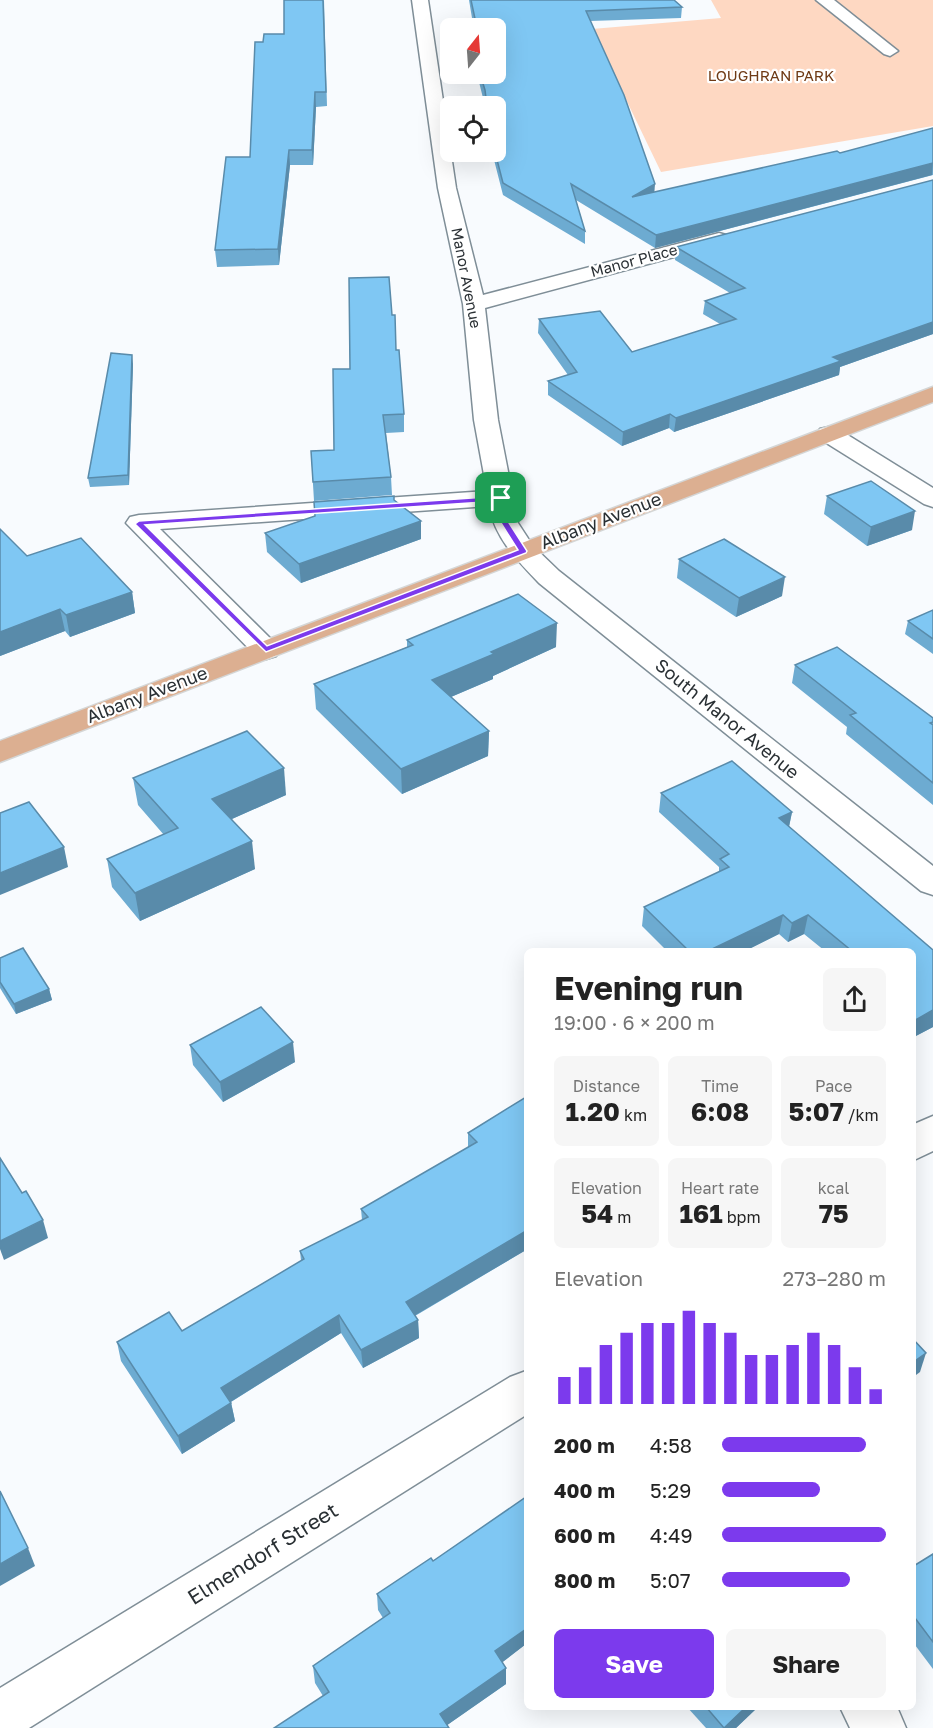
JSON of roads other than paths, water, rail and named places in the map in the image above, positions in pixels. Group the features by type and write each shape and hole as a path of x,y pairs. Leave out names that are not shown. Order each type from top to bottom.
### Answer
{"main road":[{"name":"Albany Avenue","path":"0,752 933,394"}],"street":[{"name":"Manor Avenue","path":"420,0 447,188 474,303 486,420 505,523 523,551"},
{"path":"824,0 890,51"},
{"name":"Manor Place","path":"474,303 734,235"},
{"path":"829,434 933,499"},
{"path":"266,650 139,524 501,498"},
{"name":"South Manor Avenue","path":"523,551 549,577 933,883"},
{"path":"916,1142 933,1131"},
{"name":"Elmendorf Street","path":"0,1718 524,1392"},
{"path":"866,1710 881,1728"}],"park label":[{"name":"LOUGHRAN PARK","path":"771,76"}]}
